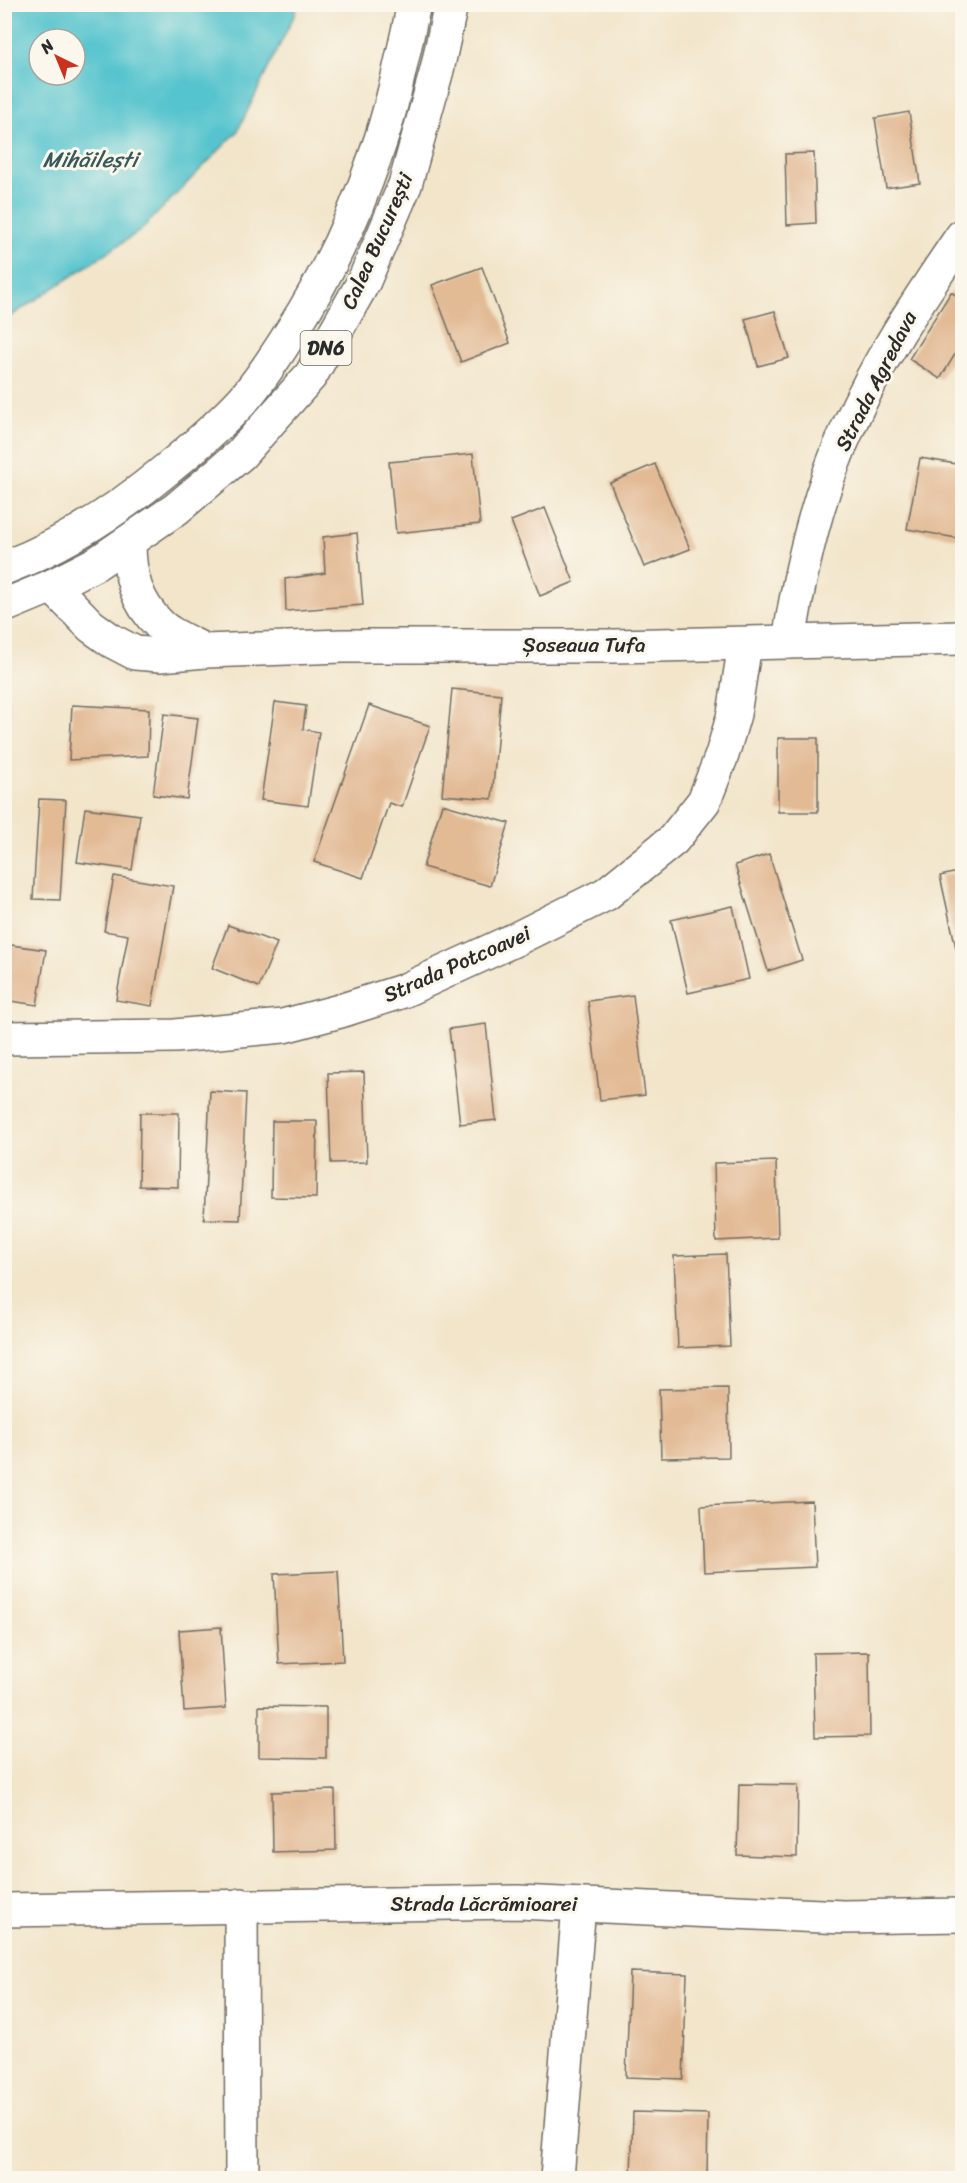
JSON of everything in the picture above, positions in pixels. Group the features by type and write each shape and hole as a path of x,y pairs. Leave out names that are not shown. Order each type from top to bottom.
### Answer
{"main road":[{"name":"Calea București","path":"4,568 35,556 88,528 144,489 198,443 243,399 280,349 318,290 354,212 377,152 399,73 414,4"},
{"name":"Calea București","path":"4,606 52,586 97,563 176,509 240,455 310,375 364,281 405,185 438,70 451,4"},
{"name":"Strada Agredava","path":"789,642 797,587 817,511 848,428 904,322 963,236"},
{"path":"129,543 132,580 141,602 161,626 205,651"},
{"name":"Șoseaua Tufa","path":"52,586 91,626 112,641 135,653 160,656 205,651 342,646 614,646 963,638"},
{"name":"Strada Potcoavei","path":"4,1038 176,1035 283,1026 404,991 606,894 673,840 704,801 722,755 734,714 745,644"},
{"name":"Strada Lăcrămioarei","path":"4,1910 518,1902 844,1917 963,1915"},
{"path":"242,1905 242,2178"},
{"path":"557,2178 579,1905"}],"water":[{"name":"Mihăilești","path":"5,4 297,5 295,14 237,132 140,231 5,320"}],"building":[{"path":"909,112 920,183 886,188 875,118"},
{"path":"814,153 816,223 787,225 785,154"},
{"path":"482,267 510,343 461,362 432,285"},
{"path":"951,292 962,299 962,343 940,379 909,359"},
{"path":"775,311 789,358 758,366 745,319"},
{"path":"473,454 480,524 396,533 389,462"},
{"path":"920,458 962,465 962,539 907,529"},
{"path":"655,464 690,549 644,567 610,483"},
{"path":"545,508 574,582 540,596 511,521"},
{"path":"357,533 363,605 286,611 285,579 325,573 323,537"},
{"path":"452,689 501,694 492,799 442,795"},
{"path":"4,702 9,702 6,760 4,760"},
{"path":"275,702 306,706 303,729 319,732 308,806 261,800"},
{"path":"72,705 149,709 148,756 69,760"},
{"path":"369,705 430,726 402,807 389,803 363,878 314,862"},
{"path":"164,714 198,718 187,799 153,795"},
{"path":"778,738 818,738 818,812 778,812"},
{"path":"39,799 66,800 60,900 33,899"},
{"path":"442,804 509,823 490,886 423,867"},
{"path":"85,808 140,815 132,870 77,862"},
{"path":"769,854 802,960 768,971 735,865"},
{"path":"962,871 962,966 960,966 940,876"},
{"path":"114,876 173,886 152,1006 116,1000 128,935 104,931"},
{"path":"733,906 749,979 688,993 671,920"},
{"path":"228,925 277,943 259,987 212,968"},
{"path":"4,944 46,950 37,1005 4,1000"},
{"path":"633,995 645,1095 600,1100 588,1001"},
{"path":"486,1024 496,1120 460,1124 449,1029"},
{"path":"364,1072 367,1162 331,1163 328,1073"},
{"path":"210,1091 246,1093 240,1220 204,1219"},
{"path":"140,1113 179,1113 178,1187 139,1186"},
{"path":"272,1121 317,1121 316,1198 271,1197"},
{"path":"776,1161 778,1238 716,1241 714,1163"},
{"path":"726,1254 730,1346 678,1348 674,1256"},
{"path":"728,1388 729,1457 661,1458 659,1389"},
{"path":"812,1501 815,1567 704,1572 701,1506"},
{"path":"338,1571 343,1661 279,1664 274,1574"},
{"path":"221,1627 226,1708 184,1711 179,1630"},
{"path":"869,1652 870,1736 815,1737 813,1653"},
{"path":"259,1706 326,1707 326,1758 259,1757"},
{"path":"739,1784 798,1785 797,1857 737,1855"},
{"path":"335,1790 336,1850 273,1852 272,1792"},
{"path":"630,1972 687,1974 683,2079 626,2077"},
{"path":"633,2112 708,2114 707,2178 631,2177"}]}
